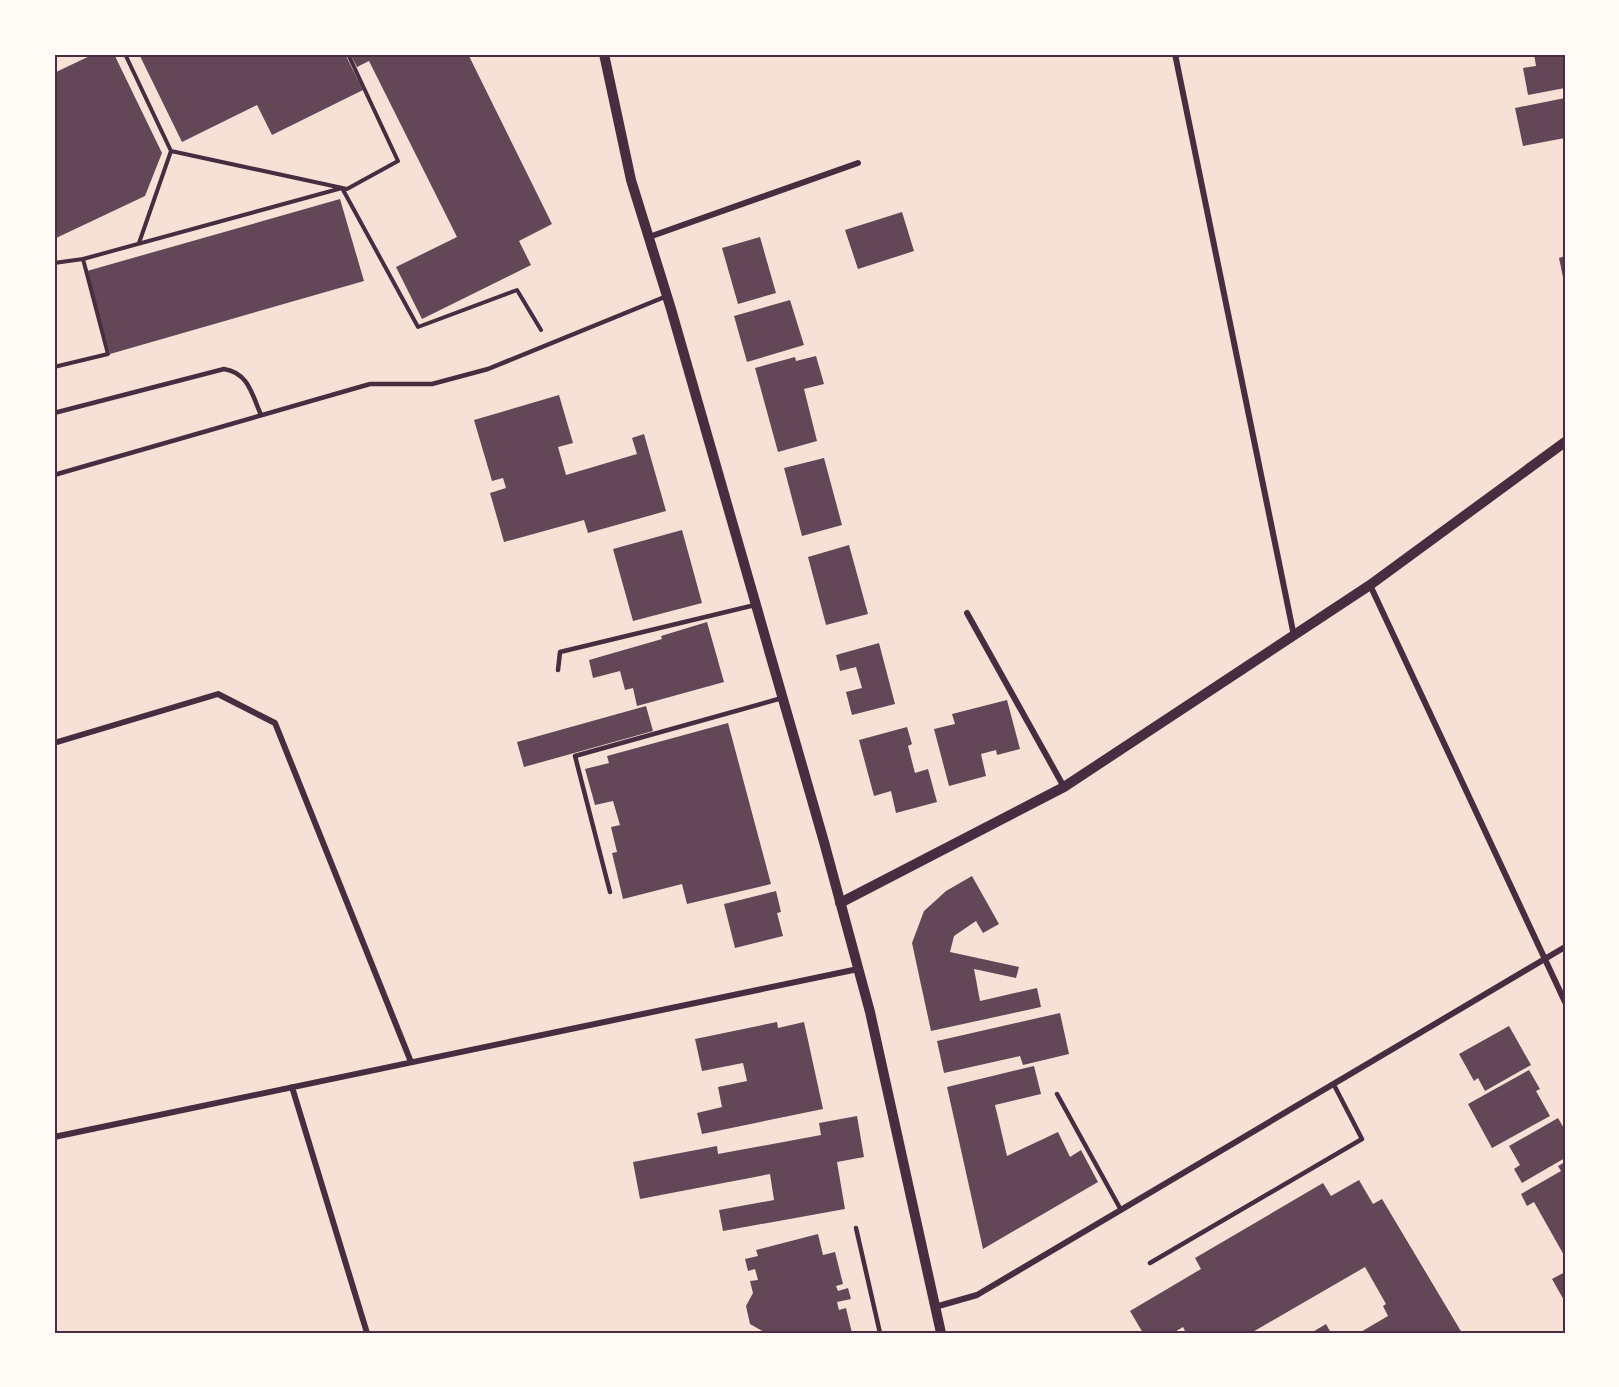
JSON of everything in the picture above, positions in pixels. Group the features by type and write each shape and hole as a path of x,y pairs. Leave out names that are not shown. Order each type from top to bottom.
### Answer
{"street":[{"path":"604,54 632,180 858,969 941,1333"},
{"path":"1175,54 1294,636"},
{"path":"649,237 858,163"},
{"path":"840,903 1064,787 1370,585 1565,442"},
{"path":"1370,585 1565,1002"},
{"path":"968,613 1064,787"},
{"path":"54,743 218,694 275,723 411,1062"},
{"path":"935,1307 977,1295 1565,947"},
{"path":"54,1137 858,969"},
{"path":"292,1087 367,1333"}],"lane":[{"path":"54,475 370,384 432,384 488,369 667,296"},
{"path":"54,413 224,369 236,371 244,378 261,415"},
{"path":"558,670 560,652 755,605"},
{"path":"610,892 575,756 782,698"},
{"path":"1150,1263 1362,1139 1334,1084"},
{"path":"1057,1094 1121,1210"},
{"path":"856,1228 880,1333"}],"path":[{"path":"124,54 171,151 139,244"},
{"path":"171,151 347,189 398,161 348,54"},
{"path":"54,263 83,259 342,188"},
{"path":"342,188 418,327 517,290 549,344"},
{"path":"54,367 108,354 83,259"}],"building":[{"path":"94,54 114,54 162,153 145,196 54,239 54,73"},
{"path":"139,54 345,54 363,90 272,135 257,105 182,142"},
{"path":"350,54 468,54 552,224 519,241 531,265 422,319 396,267 457,237 369,61 357,67"},
{"path":"1534,54 1565,54 1565,88 1528,95 1523,68 1536,66"},
{"path":"1565,98 1565,138 1523,146 1515,108"},
{"path":"340,199 364,281 110,354 87,271"},
{"path":"902,212 914,251 858,269 845,230"},
{"path":"760,237 776,293 738,304 722,248"},
{"path":"1565,256 1565,282 1564,282 1559,258"},
{"path":"790,300 804,345 747,362 734,316"},
{"path":"816,356 824,384 804,389 817,441 778,452 755,368 795,357 796,361"},
{"path":"559,395 573,443 558,447 566,475 637,454 632,438 644,434 666,511 588,533 584,520 504,542 490,493 506,488 503,478 492,481 474,420"},
{"path":"824,458 842,525 802,536 784,468"},
{"path":"682,530 702,603 633,621 613,549"},
{"path":"849,545 868,614 826,625 808,557"},
{"path":"707,622 724,682 637,706 633,688 625,690 620,671 593,678 589,660 662,639 661,636"},
{"path":"879,643 895,704 852,715 846,692 862,688 856,667 840,671 836,655"},
{"path":"1007,700 1020,749 997,755 996,750 981,754 986,776 949,786 934,729 955,724 952,714"},
{"path":"646,706 653,731 524,767 517,742"},
{"path":"728,723 771,884 687,904 682,884 623,899 612,853 617,852 611,827 620,825 613,801 595,805 585,769 609,763 607,756"},
{"path":"907,727 912,744 908,746 915,773 928,769 937,802 896,813 891,791 874,796 859,740"},
{"path":"972,876 999,924 983,933 976,921 954,936 950,952 1019,967 1016,978 974,969 980,1001 1037,988 1041,1007 931,1031 912,943 924,911 946,891"},
{"path":"776,891 781,912 777,913 783,936 735,948 724,904"},
{"path":"1060,1013 1069,1054 1023,1065 1020,1056 944,1073 937,1041"},
{"path":"777,1022 778,1028 804,1022 823,1109 702,1134 697,1113 722,1107 718,1087 747,1081 743,1063 702,1071 695,1039"},
{"path":"1509,1026 1531,1065 1485,1091 1478,1078 1474,1081 1459,1054"},
{"path":"1034,1066 1041,1094 995,1105 1007,1156 1058,1132 1070,1157 1081,1150 1098,1182 983,1249 947,1087"},
{"path":"1529,1070 1540,1089 1536,1091 1550,1116 1492,1148 1468,1104"},
{"path":"857,1116 864,1157 837,1162 845,1209 723,1231 719,1210 774,1200 770,1174 640,1199 633,1162 717,1146 718,1154 821,1135 819,1123"},
{"path":"1558,1118 1565,1130 1565,1158 1522,1183 1514,1169 1520,1165 1509,1146"},
{"path":"1565,1162 1565,1257 1534,1202 1527,1206 1521,1194 1561,1171 1558,1166"},
{"path":"1359,1180 1373,1204 1382,1199 1462,1333 1359,1333 1388,1316 1383,1306 1386,1304 1365,1267 1251,1333 1186,1333 1183,1327 1173,1333 1143,1333 1130,1311 1201,1269 1195,1258 1323,1183 1331,1196"},
{"path":"818,1234 823,1255 835,1252 843,1284 836,1286 838,1291 848,1288 851,1299 837,1302 839,1310 846,1308 852,1333 766,1333 750,1324 746,1306 753,1293 750,1281 758,1280 755,1269 748,1271 745,1259 758,1256 756,1250"},
{"path":"1565,1272 1565,1302 1552,1279"},
{"path":"1326,1324 1331,1333 1311,1333"}]}
